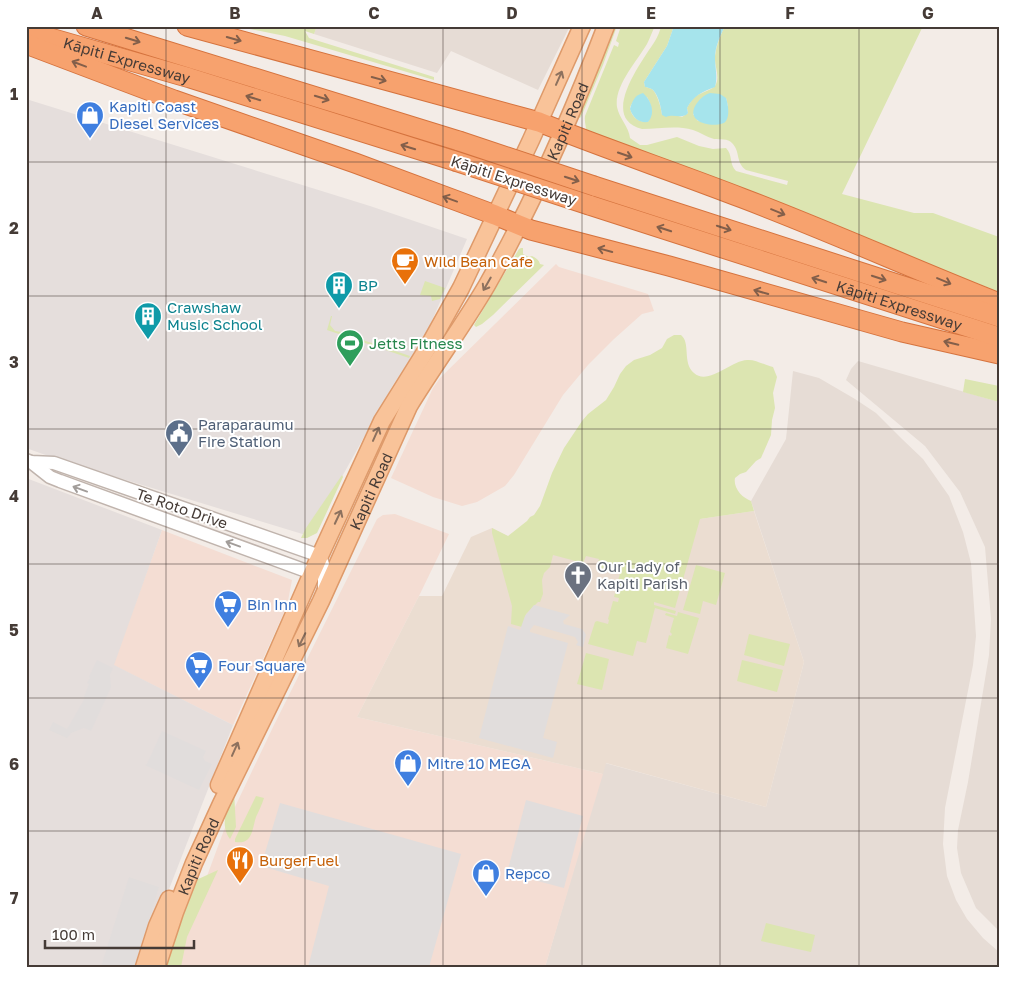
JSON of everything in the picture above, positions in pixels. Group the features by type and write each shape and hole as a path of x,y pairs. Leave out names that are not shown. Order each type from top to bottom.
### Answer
{"highway":[{"name":"Kāpiti Expressway","path":"86,26 459,141 999,317"},
{"path":"188,26 539,122 595,145 742,198 999,303"},
{"name":"Kāpiti Expressway","path":"26,32 190,78 455,161 999,337"},
{"path":"26,44 174,100 355,163 518,226 883,327 999,354"}],"main road":[{"name":"Kapiti Road","path":"144,967 157,926 382,421 438,330 461,288 582,26"},
{"name":"Kapiti Road","path":"157,967 187,879 221,804 323,596 409,406 486,286 518,226 563,132 606,26"},
{"path":"157,926 175,912"}],"street":[{"name":"Te Roto Drive","path":"29,461 54,463 287,544 319,565"},
{"name":"Te Roto Drive","path":"29,461 50,477 265,556 319,565"},
{"path":"158,517 163,501"},
{"path":"265,556 273,554 287,544"},
{"path":"323,596 324,584 319,565 340,554 346,546"}],"shaded area":[{"path":"317,26 570,26 538,90 451,51 437,73 314,34"},
{"path":"26,99 370,206 467,239 425,337 393,385 309,536 26,448"},
{"path":"556,264 559,267 648,294 654,311 642,314 588,365 563,395 514,475 505,486 477,502 462,506 433,497 391,478 433,388 440,378"},
{"path":"858,361 999,402 999,931 976,908 961,873 957,848 958,830 989,655 991,619 985,547 960,492 925,446 846,380 851,369"},
{"path":"793,371 819,378 876,413 923,459 949,496 963,532 971,563 976,636 973,665 945,808 943,844 947,876 956,900 967,919 983,938 999,952 999,967 545,967 605,763 766,807 804,662 751,501 786,439"},
{"path":"26,478 162,530 114,665 233,725 164,902 142,967 26,967"},
{"path":"754,511 804,662 766,807 606,763 603,774 357,717 419,596 442,596 471,537 492,528 525,545"},
{"path":"395,514 449,534 357,717 603,774 545,967 176,967 183,941 224,830 274,725 377,519 383,515"},
{"path":"162,530 292,580 287,606 233,725 113,665"},
{"path":"534,605 570,615 563,621 564,624 582,629 586,635 583,647 576,645 578,642 575,637 534,625 530,630 530,632 568,643 543,738 557,742 553,758 479,738 508,626 520,630 525,616"},
{"path":"97,660 113,668 110,675 111,687 91,731 84,728 71,733 67,738 49,730 53,722 67,729 85,698 89,684 87,683"},
{"path":"162,731 206,751 203,757 205,761 212,764 199,790 145,765"},
{"path":"526,800 583,816 564,888 507,873"},
{"path":"280,803 461,854 429,967 308,967 329,886 261,866"},
{"path":"129,877 159,887 134,967 101,967"}],"green space":[{"path":"235,26 317,26 314,34 305,31 309,38 434,77 434,80 285,36"},
{"path":"614,26 617,26 603,65 581,117 578,119"},
{"path":"621,26 655,26 647,44 627,74 617,99 618,111 630,138 640,145 677,137 699,146 713,149 726,148 736,171 787,185 788,181 746,170 740,164 735,146 728,140 714,139 687,129 674,127 642,129 629,123 624,113 627,88 659,34 661,26 674,26 667,46 644,82 645,87 652,89 655,93 662,115 682,117 688,113 687,108 695,97 716,84 716,52 718,41 725,26 923,26 842,194 914,213 933,213 999,237 999,292 812,215 680,165 600,137 586,135 585,116 614,45 618,47 619,43 616,41","holes":["647,97 651,110 648,122 636,119 630,107 633,102","726,98 728,106 698,121 693,114"]},
{"path":"521,248 523,248 523,254 529,257 532,256 540,264 544,265 493,315 476,327 474,325"},
{"path":"425,281 445,288 440,299 432,301 431,296 420,295"},
{"path":"331,316 330,325 335,331 342,332 347,330 354,337 410,356 409,358 327,330"},
{"path":"674,335 681,335 684,339 690,369 700,376 712,375 740,361 747,360 773,367 777,377 773,393 775,408 771,435 761,458 746,472 735,478 737,489 741,495 751,501 754,511 700,519 675,608 654,602 654,605 676,611 675,614 655,608 646,643 637,641 633,656 588,644 595,622 608,624 613,601 618,602 619,598 614,597 620,573 597,567 599,559 586,556 583,563 553,555 550,567 544,573 542,580 543,594 540,602 526,614 522,627 511,624 512,606 492,528 508,536 534,515 540,506 552,473 564,448 582,421 606,400 626,366 634,360 650,355 662,348 667,339"},
{"path":"965,379 999,386 999,402 963,392"},
{"path":"342,475 343,477 317,533 307,538 301,538 306,528"},
{"path":"696,565 725,573 716,605 703,601 700,614 683,610"},
{"path":"678,612 699,618 688,654 666,648 669,635 671,636 672,634 670,632 674,618 665,615 666,613 677,616"},
{"path":"749,634 790,644 784,666 744,655"},
{"path":"586,653 609,659 602,690 577,684"},
{"path":"742,660 783,670 777,692 737,681"},
{"path":"234,791 236,827 230,839 225,827 225,821 227,809"},
{"path":"256,796 264,798 251,835 245,841 235,842 235,839"},
{"path":"218,870 187,937 181,967 165,967 194,881"},
{"path":"766,923 815,935 811,952 761,941"}],"water":[{"path":"674,26 725,26 716,50 715,87 702,92 696,97 687,108 688,113 686,115 666,117 662,115 655,93 652,89 645,87 644,82 667,46"},
{"path":"643,93 648,99 652,111 648,122 642,122 637,119 630,109 634,99"},
{"path":"710,93 720,94 726,98 728,106 726,121 717,125 704,123 694,116 693,110 697,103"}],"place":[{"name":"Kapiti Coast Diesel Services","path":"90,139"},
{"name":"Wild Bean Cafe","path":"405,285"},
{"name":"BP","path":"339,309"},
{"name":"Crawshaw Music School","path":"148,340"},
{"name":"Jetts Fitness","path":"350,367"},
{"name":"Paraparaumu Fire Station","path":"179,457"},
{"name":"Our Lady of Kapiti Parish","path":"578,599"},
{"name":"Bin Inn","path":"228,628"},
{"name":"Four Square","path":"199,689"},
{"name":"Mitre 10 MEGA","path":"408,787"},
{"name":"BurgerFuel","path":"240,884"},
{"name":"Repco","path":"486,897"}]}
